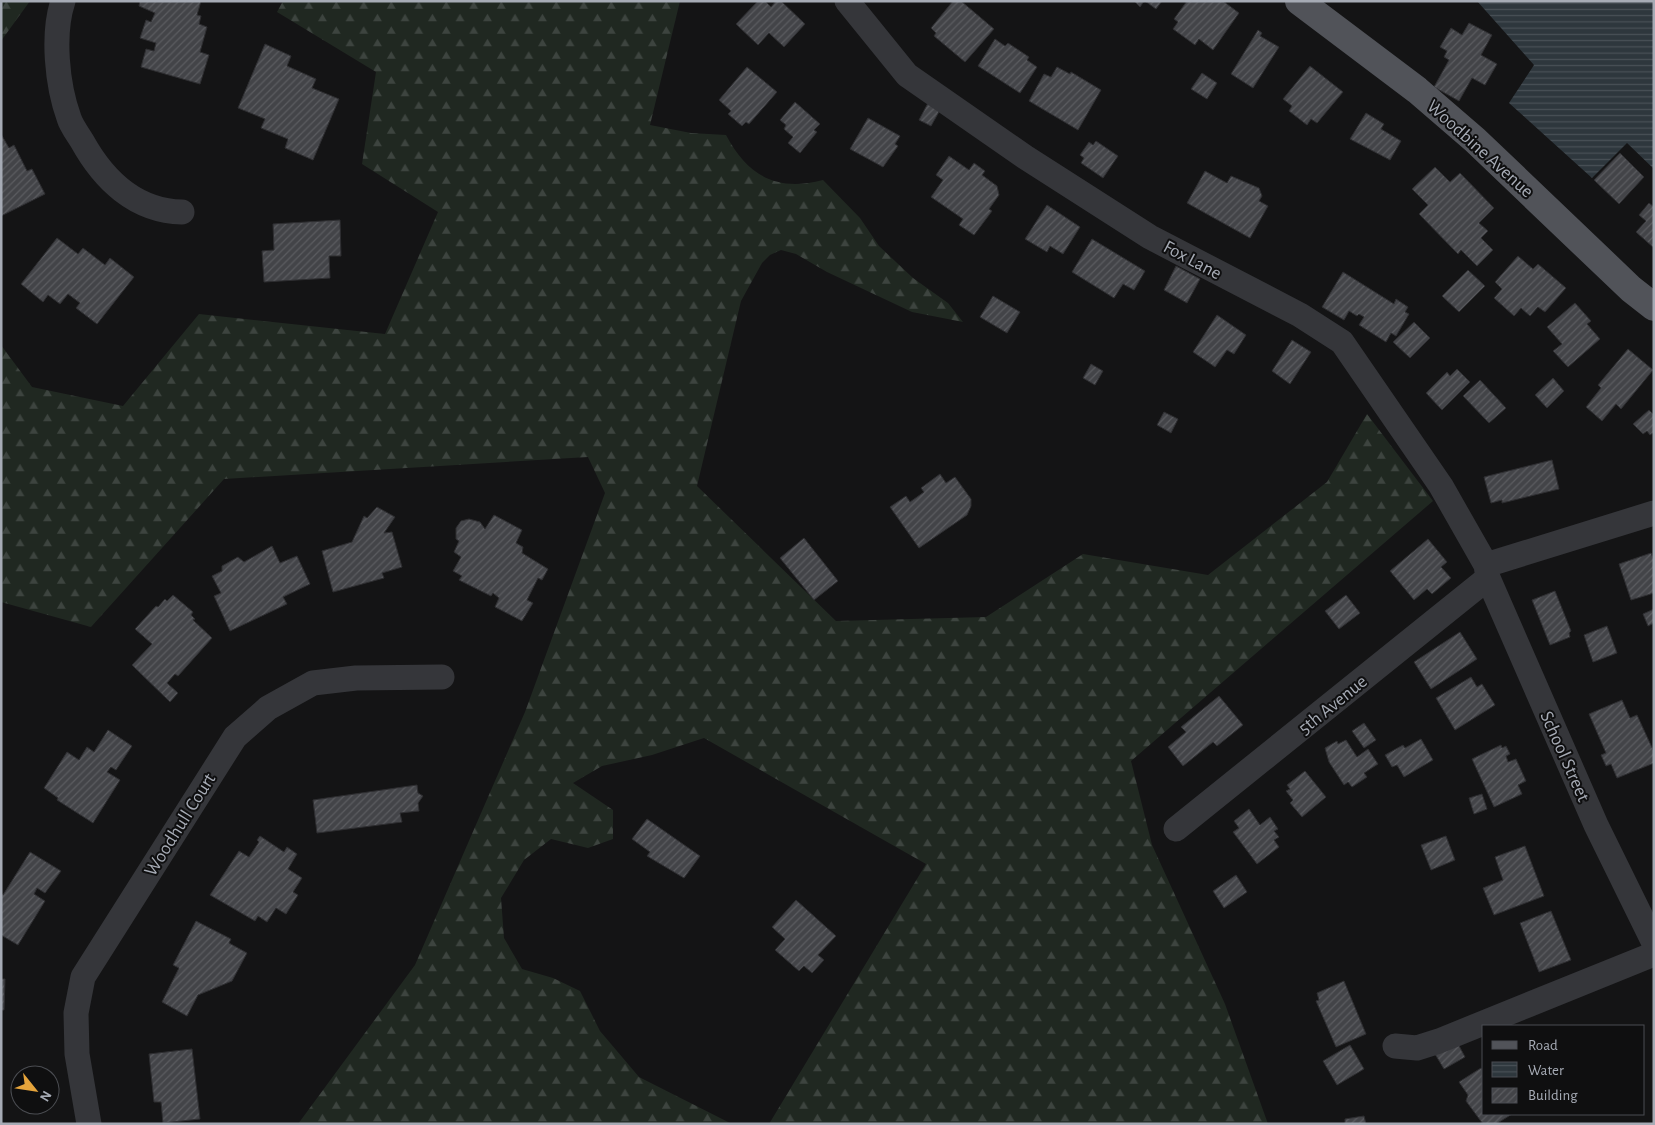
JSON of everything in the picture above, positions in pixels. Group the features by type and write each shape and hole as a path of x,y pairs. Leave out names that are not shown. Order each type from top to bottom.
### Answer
{"main road":[{"name":"Woodbine Avenue","path":"1298,1 1417,90 1468,134 1631,289 1654,307"}],"street":[{"path":"63,1 60,11 57,65 69,118 92,158 106,177 120,189 157,210 182,212"},
{"name":"Fox Lane","path":"846,1 907,75 1025,157 1150,237 1300,315 1342,342 1441,486 1487,572"},
{"name":"5th Avenue","path":"1176,829 1487,572 1654,513"},
{"name":"School Street","path":"1487,572 1596,825 1654,943"},
{"name":"Woodhull Court","path":"89,1124 77,1046 76,1013 83,977 235,737 268,708 313,683 356,678 442,677"},
{"path":"1396,1046 1417,1048 1439,1042 1654,954"}],"green space":[{"path":"1,1 30,1 1,41"},
{"path":"283,1 680,1 650,125 691,133 726,135 744,161 765,177 777,182 791,184 823,180 860,218 879,246 913,278 948,303 963,322 912,312 827,272 796,254 781,250 770,255 762,263 741,301 697,486 836,621 986,617 1083,554 1208,575 1327,482 1367,414 1433,501 1131,761 1152,845 1225,1004 1268,1124 769,1124 926,864 704,738 652,755 602,766 573,783 613,810 613,839 588,848 551,839 524,860 501,898 504,938 522,969 553,978 580,991 600,1031 639,1077 732,1124 298,1124 415,965 525,712 605,493 588,457 224,479 91,627 1,602 1,345 32,387 123,406 199,314 385,334 438,212 362,164 376,72 277,12"}],"water":[{"path":"1477,1 1654,1 1654,169 1627,143 1592,178 1509,103 1534,65"}],"building":[{"path":"140,1 201,1 197,15 201,16 199,24 207,27 200,52 209,55 200,84 141,67 146,49 154,51 156,43 140,38 146,20 151,22 155,13 139,6"},
{"path":"758,1 765,1 771,7 776,1 781,1 805,24 784,47 769,33 758,45 736,24"},
{"path":"953,1 961,1 994,29 965,62 934,36 936,33 931,28"},
{"path":"1134,1 1144,1 1140,7"},
{"path":"1145,1 1162,1 1156,9"},
{"path":"1187,1 1223,1 1239,13 1213,50 1199,39 1195,45 1173,29 1178,22 1174,19"},
{"path":"1469,23 1492,35 1481,55 1497,64 1485,85 1472,78 1459,101 1434,87 1449,60 1444,57 1447,51 1440,47 1451,28 1462,35"},
{"path":"1258,30 1262,33 1260,36 1279,47 1253,88 1231,74"},
{"path":"995,39 1005,46 1008,43 1029,57 1027,60 1037,67 1020,93 978,66"},
{"path":"265,44 291,56 287,66 316,79 312,88 339,99 313,160 285,148 288,139 261,128 265,119 238,108"},
{"path":"1310,66 1343,92 1317,123 1311,119 1307,125 1289,111 1292,106 1283,99"},
{"path":"747,67 777,92 749,124 746,122 742,126 728,114 731,111 719,100"},
{"path":"1057,67 1070,74 1071,72 1101,90 1078,130 1029,101 1044,74 1051,77"},
{"path":"1202,73 1217,83 1207,99 1191,89"},
{"path":"795,102 820,124 814,130 817,132 800,153 788,143 793,137 784,129 786,125 780,120"},
{"path":"928,103 940,110 931,126 919,120"},
{"path":"1366,113 1384,124 1381,129 1401,141 1390,160 1350,139"},
{"path":"868,118 900,136 895,144 898,146 883,167 850,149"},
{"path":"1,134 9,148 14,145 27,171 32,169 45,194 1,216"},
{"path":"1096,141 1118,156 1103,178 1081,163 1084,158 1080,155 1089,142 1093,145"},
{"path":"1620,153 1644,177 1619,204 1594,180"},
{"path":"949,156 969,170 974,163 985,171 982,175 997,186 999,195 989,209 992,211 974,235 959,225 963,219 931,197 943,180 936,175"},
{"path":"1435,167 1450,182 1460,173 1494,208 1479,223 1488,231 1481,238 1493,250 1477,266 1461,250 1458,254 1419,214 1428,205 1412,189"},
{"path":"1205,171 1227,183 1231,176 1259,188 1262,196 1259,201 1268,206 1250,238 1187,203"},
{"path":"1649,203 1654,207 1654,248 1636,232 1646,221 1639,215"},
{"path":"1047,205 1080,227 1063,254 1050,246 1047,252 1025,239"},
{"path":"340,220 341,256 329,256 330,278 264,282 262,251 274,250 273,224"},
{"path":"57,238 78,254 83,248 105,265 110,258 134,277 97,324 76,308 80,303 68,294 60,304 48,295 43,302 21,284"},
{"path":"1092,239 1145,271 1134,290 1123,284 1114,298 1072,272"},
{"path":"1518,256 1533,269 1538,264 1566,288 1545,312 1538,307 1530,316 1521,308 1514,316 1494,298 1502,289 1495,282"},
{"path":"1176,266 1200,279 1187,303 1164,290"},
{"path":"1468,270 1485,286 1459,312 1442,296"},
{"path":"1343,272 1394,304 1396,299 1408,307 1405,312 1409,314 1396,336 1391,333 1386,342 1359,325 1364,317 1359,314 1357,316 1349,311 1344,320 1322,307"},
{"path":"993,296 1020,312 1007,333 980,317"},
{"path":"1575,303 1591,321 1587,324 1600,339 1568,367 1553,351 1562,344 1547,327"},
{"path":"1217,315 1246,335 1234,354 1227,350 1215,367 1193,352"},
{"path":"1414,322 1430,338 1410,358 1393,342"},
{"path":"1292,340 1311,352 1290,384 1272,371"},
{"path":"1628,349 1653,370 1621,409 1616,404 1602,421 1586,407 1601,388 1598,385"},
{"path":"1091,364 1103,371 1095,385 1083,378"},
{"path":"1457,369 1470,382 1442,410 1426,393 1447,372 1450,376"},
{"path":"1553,378 1564,391 1547,408 1535,395"},
{"path":"1480,380 1506,408 1489,423 1463,396"},
{"path":"1649,410 1654,415 1654,432 1650,435 1647,431 1643,434 1633,424"},
{"path":"1164,412 1178,419 1171,433 1157,425"},
{"path":"1552,460 1559,489 1502,503 1502,500 1491,503 1484,477"},
{"path":"940,474 946,483 955,477 971,499 971,506 967,515 919,548 890,507 906,496 910,502 924,492 921,488"},
{"path":"377,507 395,517 384,533 392,532 402,567 382,573 384,578 333,592 322,551 352,542 364,516 367,518"},
{"path":"494,515 522,530 516,543 523,547 522,553 548,569 542,580 538,578 527,600 533,603 522,621 495,607 499,598 493,593 491,596 459,580 462,576 453,571 461,557 454,552 459,541 456,539 456,528 461,521 469,519 480,522 485,529"},
{"path":"804,538 838,581 814,600 780,558"},
{"path":"1428,539 1447,562 1441,567 1451,578 1432,594 1427,589 1414,600 1390,571"},
{"path":"272,546 280,563 297,556 310,584 283,597 287,604 230,631 214,596 221,593 212,576 222,571 222,566 238,557 244,562"},
{"path":"1651,553 1654,561 1654,593 1631,600 1619,564"},
{"path":"1555,591 1571,631 1569,633 1570,637 1550,645 1532,600"},
{"path":"173,595 193,612 191,615 195,619 193,620 212,638 178,676 175,674 167,683 178,693 170,702 132,665 152,644 135,629 156,606 158,607 165,599 167,601"},
{"path":"1346,595 1360,613 1339,629 1325,611"},
{"path":"1654,609 1654,623 1648,626 1643,614"},
{"path":"1607,626 1617,653 1593,662 1584,635"},
{"path":"1460,632 1477,659 1431,689 1414,662"},
{"path":"1471,677 1477,687 1482,684 1495,705 1455,730 1436,698"},
{"path":"1219,696 1243,725 1217,746 1213,742 1183,766 1168,747 1186,732 1181,727"},
{"path":"1622,700 1630,718 1637,715 1654,752 1654,763 1617,778 1611,764 1606,766 1601,755 1606,753 1589,714"},
{"path":"1364,723 1376,740 1364,748 1352,731"},
{"path":"108,730 132,746 116,770 111,767 107,772 120,780 93,823 57,800 58,798 44,788 67,752 79,760 87,747 94,752"},
{"path":"1421,739 1433,760 1404,777 1397,765 1392,767 1385,755 1403,745 1405,748"},
{"path":"1346,740 1357,757 1368,749 1378,764 1364,773 1367,777 1352,787 1348,782 1344,785 1329,762 1325,748 1337,741 1338,744"},
{"path":"1501,745 1502,748 1506,746 1510,754 1506,756 1508,762 1516,759 1526,781 1518,785 1522,794 1494,807 1472,759"},
{"path":"1305,771 1326,797 1302,817 1290,803 1293,800 1286,791 1290,789 1287,785"},
{"path":"417,785 418,793 423,796 418,803 419,811 400,813 402,822 317,833 313,800"},
{"path":"1482,794 1487,809 1474,814 1469,798"},
{"path":"1249,809 1260,825 1270,817 1278,829 1274,831 1279,837 1274,840 1279,847 1257,864 1233,832 1239,828 1234,821"},
{"path":"647,819 700,856 684,878 647,856 650,852 632,839"},
{"path":"260,836 284,852 287,847 297,854 288,869 302,878 293,892 298,895 286,914 276,908 267,922 258,916 255,921 210,895 239,851 249,857 259,842 257,840"},
{"path":"1446,836 1455,860 1431,870 1421,845"},
{"path":"1525,846 1544,896 1494,915 1483,888 1503,880 1495,857"},
{"path":"30,852 61,871 45,893 37,888 34,894 45,901 18,945 1,935 1,893 3,895"},
{"path":"1236,875 1247,892 1224,908 1213,891"},
{"path":"796,900 836,936 818,955 824,960 812,973 804,966 799,971 775,950 785,939 772,927"},
{"path":"1551,911 1571,960 1539,972 1520,923"},
{"path":"196,921 231,939 229,943 247,953 232,981 198,995 187,1016 162,1002 179,968 173,965"},
{"path":"1,979 5,979 4,1010 1,1010"},
{"path":"1344,981 1366,1034 1336,1047 1316,1001 1319,1000 1317,993"},
{"path":"1457,1042 1465,1057 1444,1069 1435,1054"},
{"path":"1350,1045 1364,1069 1337,1085 1323,1061"},
{"path":"192,1049 200,1119 163,1123 161,1102 154,1102 149,1054"},
{"path":"1481,1068 1482,1115 1510,1115 1496,1124 1483,1124 1466,1101 1468,1095 1459,1082"},
{"path":"1364,1116 1366,1124 1343,1124 1345,1119"}]}
